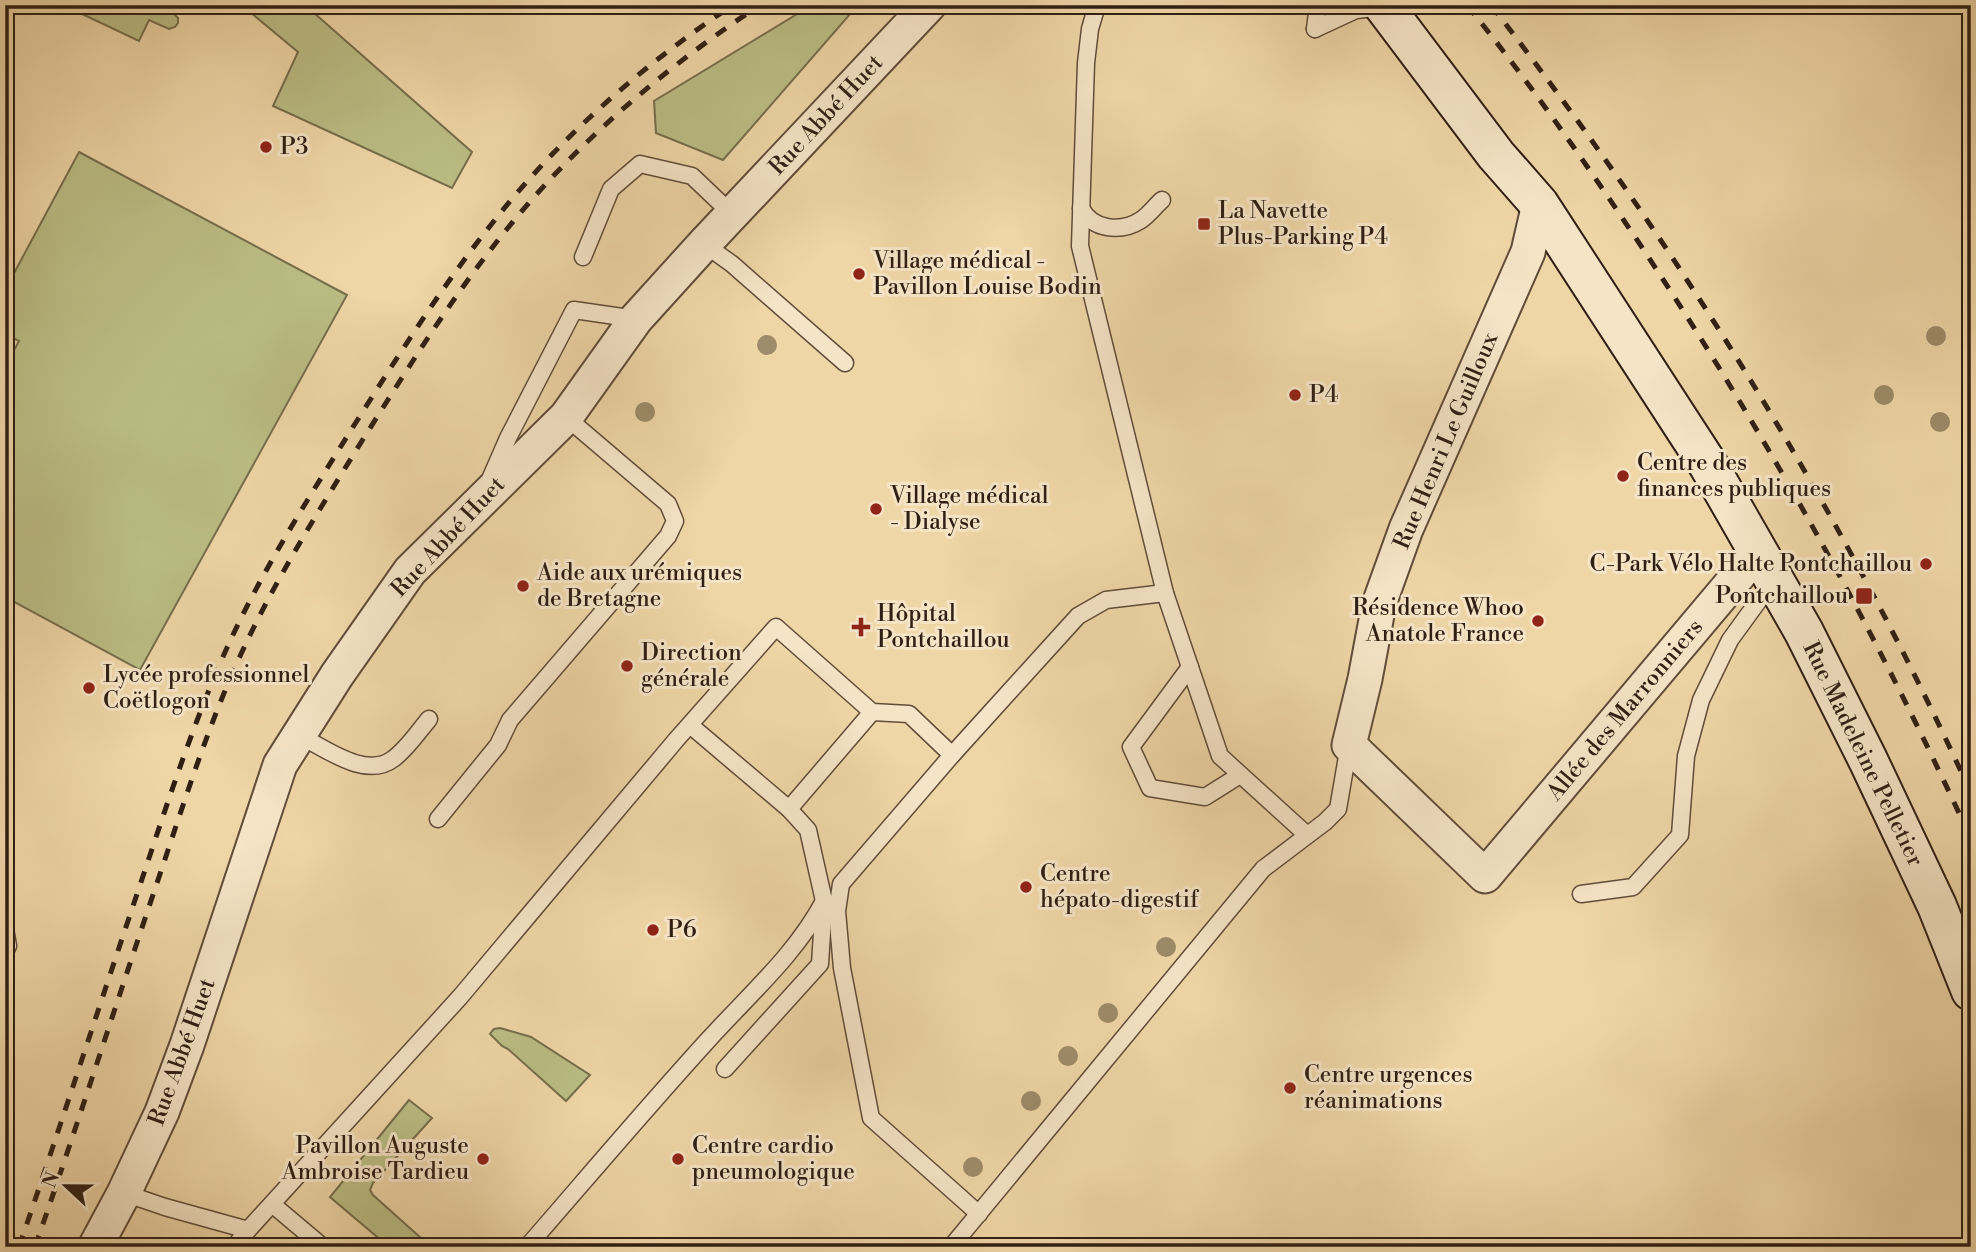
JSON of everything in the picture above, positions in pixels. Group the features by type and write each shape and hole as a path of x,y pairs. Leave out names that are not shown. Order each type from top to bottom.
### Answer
{"street":[{"name":"Rue Abbé Huet","path":"96,1247 162,1112 280,765 337,675 410,571 566,417 636,319 929,5"},
{"path":"1383,6 1496,155 1539,204"},
{"name":"Rue Madeleine Pelletier","path":"1539,204 1709,466 1758,577 1804,632 1937,906 1971,992"},
{"name":"Rue Henri Le Guilloux","path":"1349,745 1379,604 1406,529 1528,252 1539,204"},
{"name":"Allée des Marronniers","path":"1349,745 1485,876 1758,577"}],"lane":[{"path":"1097,5 1090,29 1086,63 1080,246 1165,593 1220,756 1307,835"},
{"path":"1318,5 1315,29 1356,10 1383,6"},
{"path":"583,257 611,190 640,164 692,176 733,215"},
{"path":"1081,208 1086,218 1094,224 1104,228 1116,227 1141,220 1162,200"},
{"path":"704,244 732,264 845,363"},
{"path":"482,499 508,438 574,310 636,319"},
{"path":"438,819 498,745 510,720 668,537 675,521 668,504 566,417"},
{"path":"1581,894 1633,887 1680,835 1686,756 1701,699 1730,640 1762,596 1758,577"},
{"path":"979,1214 871,1118 842,968 837,911 841,884 1078,615 1106,600 1165,593"},
{"path":"234,1247 460,997 776,627 872,712 909,714 952,755"},
{"path":"1190,667 1131,747 1150,788 1205,797 1240,775"},
{"path":"789,809 872,712"},
{"path":"298,735 355,764 384,765 395,758 429,719"},
{"path":"691,724 789,809 808,830 824,901 820,964 725,1069"},
{"path":"951,1247 1263,869 1338,809 1349,745"},
{"path":"527,1247 784,958 812,923 824,901"},
{"path":"5,929 8,946 5,951"},
{"path":"124,1193 248,1230"},
{"path":"272,1204 323,1247"}],"green space":[{"path":"63,5 158,5 173,13 178,18 178,23 169,29 149,20 139,41"},
{"path":"235,5 305,5 472,152 452,188 273,106 298,52 250,12"},
{"path":"812,5 858,5 723,160 656,133 654,101"},
{"path":"79,152 347,295 140,670 5,597 5,367 19,341 5,334 5,290"},
{"path":"500,1028 531,1037 590,1075 566,1101 490,1034 494,1029"},
{"path":"409,1100 432,1118 373,1183 370,1190 431,1247 389,1247 330,1197"}],"railway":[{"path":"19,1247 188,745 226,650 270,564 319,481 421,322 456,271 519,190 575,131 636,77 733,5"},
{"path":"35,1247 206,739 241,654 300,543 433,330 469,279 534,197 625,107 691,54 760,5"},
{"path":"1467,5 1536,95 1601,187 1734,392 1859,611 1971,839"},
{"path":"1491,5 1627,191 1754,385 1868,586 1971,793"}],"place":[{"name":"P3","path":"266,147"},
{"name":"La Navette Plus-Parking P4","path":"1204,224"},
{"name":"Village médical - Pavillon Louise Bodin","path":"859,274"},
{"name":"P4","path":"1295,395"},
{"name":"Centre des finances publiques","path":"1623,476"},
{"name":"Village médical - Dialyse","path":"876,509"},
{"name":"C-Park Vélo Halte Pontchaillou","path":"1926,564"},
{"name":"Aide aux urémiques de Bretagne","path":"523,586"},
{"name":"Pontchaillou","path":"1864,596"},
{"name":"Résidence Whoo Anatole France","path":"1538,621"},
{"name":"Hôpital Pontchaillou","path":"861,627"},
{"name":"Direction générale","path":"627,666"},
{"name":"Lycée professionnel Coëtlogon","path":"89,688"},
{"name":"Centre hépato-digestif","path":"1026,887"},
{"name":"P6","path":"653,930"},
{"name":"Centre urgences réanimations","path":"1290,1088"},
{"name":"Pavillon Auguste Ambroise Tardieu","path":"483,1159"},
{"name":"Centre cardio pneumologique","path":"678,1159"}]}
